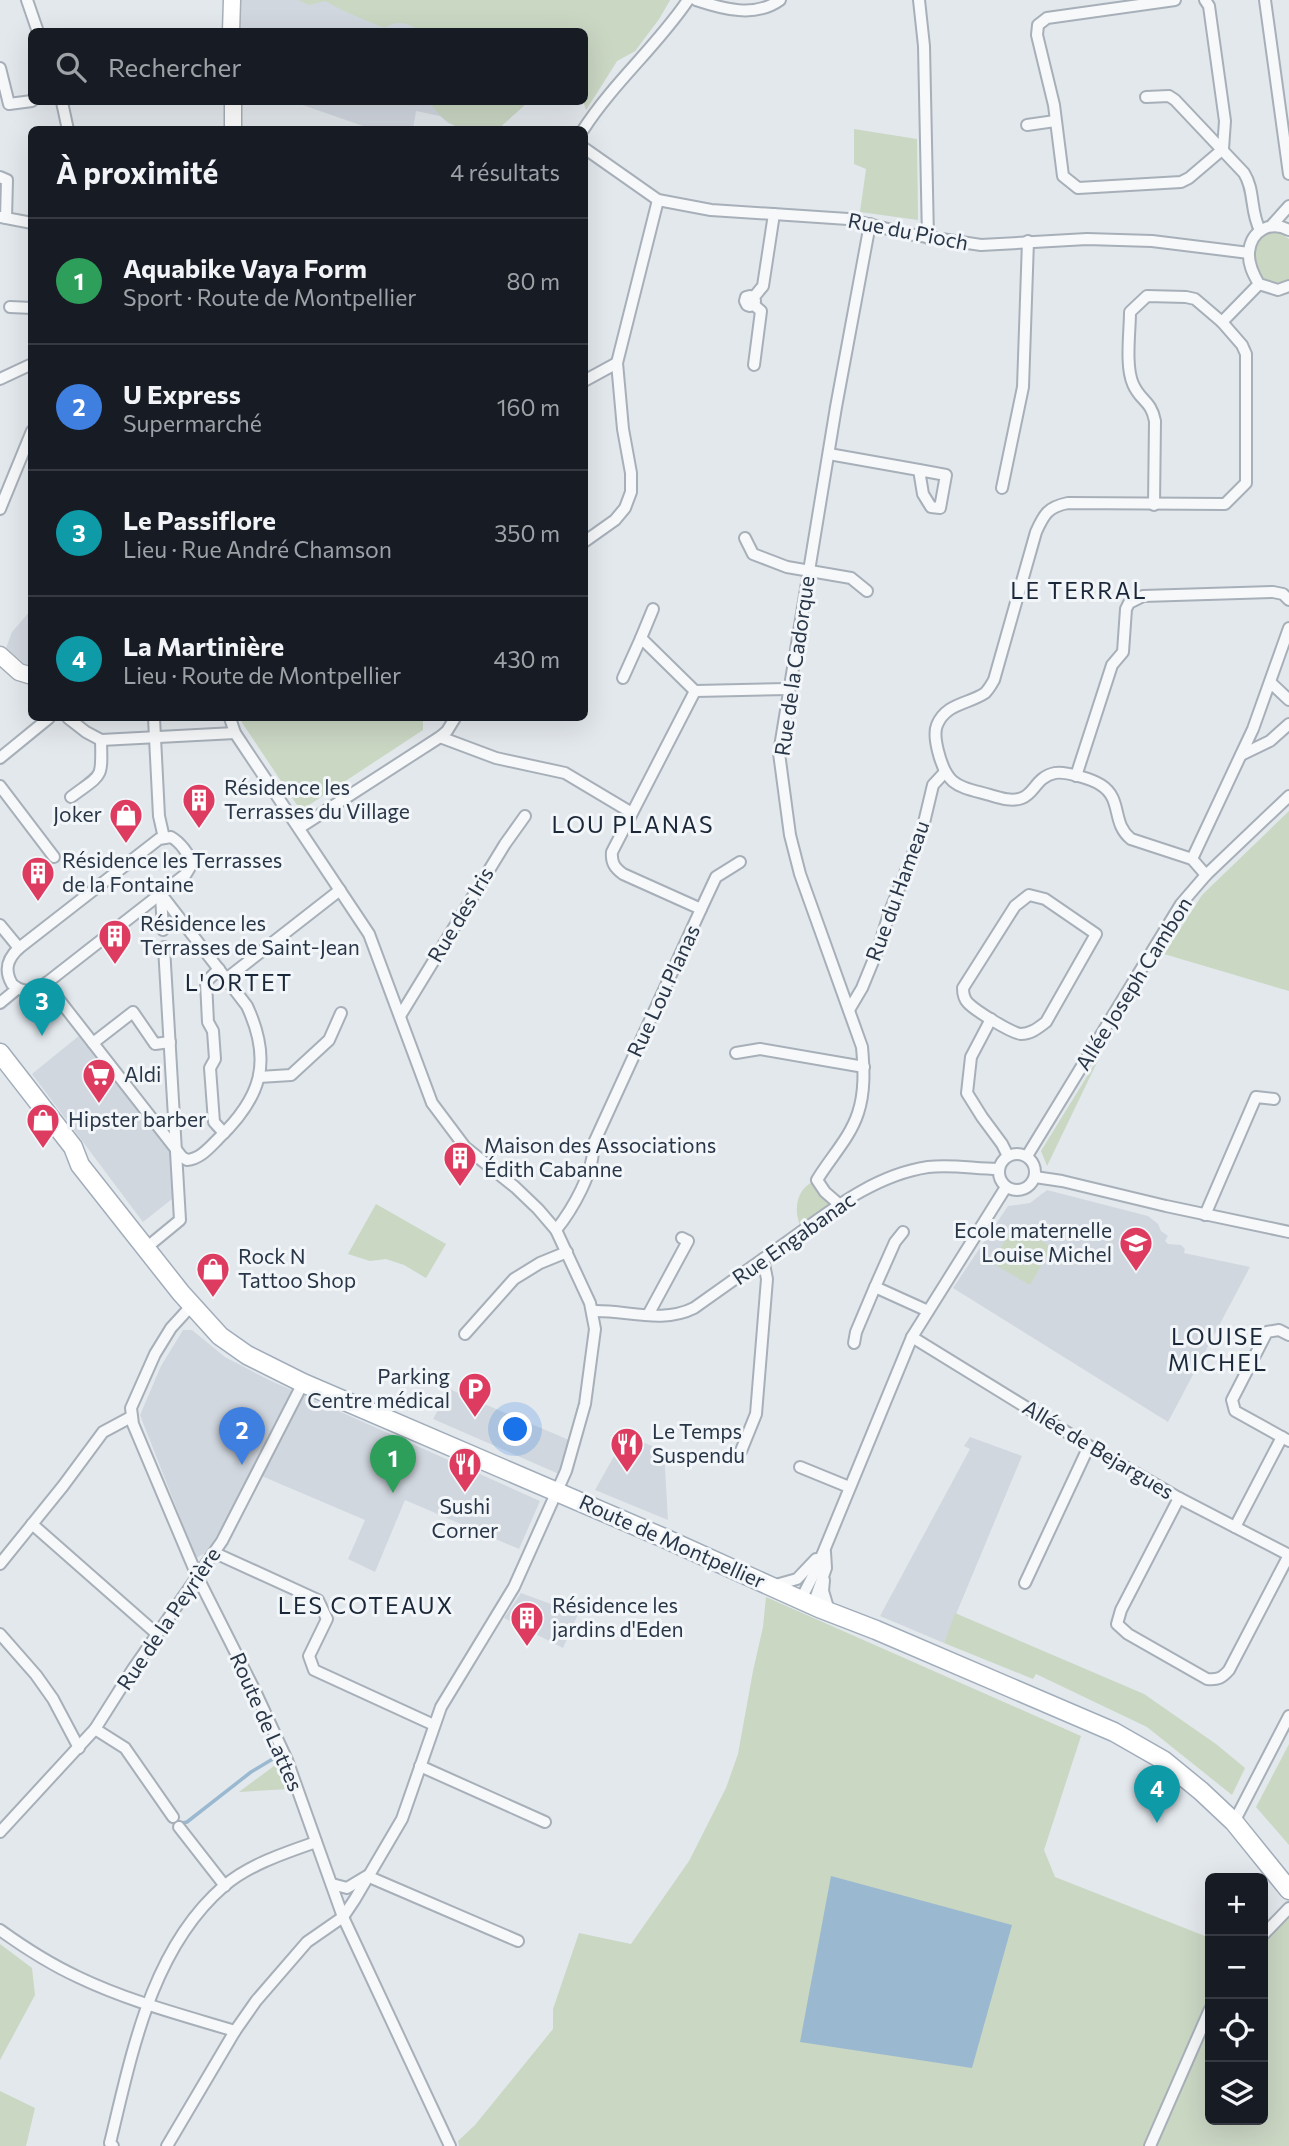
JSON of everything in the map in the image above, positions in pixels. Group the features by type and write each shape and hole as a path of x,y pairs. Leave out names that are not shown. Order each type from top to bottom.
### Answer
{"main road":[{"name":"Route de Montpellier","path":"0,1053 73,1147 80,1165 192,1306 220,1336 247,1355 303,1383 558,1491 772,1587 1114,1732 1163,1760 1201,1791 1234,1822 1289,1890"},
{"name":"Route de Montpellier","path":"0,1074 65,1156 80,1165"}],"street":[{"path":"27,0 37,28"},
{"path":"230,28 232,0"},
{"path":"586,126 617,84 672,24 688,0"},
{"path":"696,0 743,12 775,4 780,0"},
{"path":"919,0 924,46 928,238"},
{"path":"1175,0 1102,4 1047,18 1038,25 1037,35 1045,61 1063,176 1078,188 1181,181 1189,178 1223,149 1225,121 1209,6 1205,0"},
{"path":"1265,0 1289,174"},
{"path":"0,68 9,104 28,102"},
{"path":"1146,97 1169,96 1175,100 1223,149 1249,181 1255,218 1260,230"},
{"path":"63,105 67,126"},
{"path":"233,105 233,126"},
{"path":"1027,125 1055,121"},
{"name":"Rue du Pioch","path":"588,151 658,200 711,211 848,219 928,238 981,245 1087,239 1152,241 1249,253"},
{"path":"0,177 7,180 3,217 28,222"},
{"path":"588,539 615,520 625,508 631,492 617,363 658,200"},
{"path":"1258,284 1250,267 1251,241 1260,230 1272,225 1289,206"},
{"path":"754,365 761,311 754,301 763,286 774,214"},
{"name":"Rue de la Cadorque","path":"840,1205 825,1192 817,1180 857,1115 863,1093 862,1047 800,874 790,835 779,753 828,453 870,224"},
{"path":"1272,225 1289,230"},
{"path":"1002,488 1023,387 1028,241"},
{"path":"1258,284 1284,288 1289,296"},
{"path":"1222,322 1258,284"},
{"path":"1154,505 1155,421 1153,411 1133,384 1130,372 1130,312 1147,296 1186,297 1202,304 1222,322 1242,345 1246,354 1246,483 1226,504 1154,505 1068,503 1054,506 1043,518 1036,532 995,680 988,691 957,704 946,712 937,725 936,742 944,772 960,787 1008,800 1022,798 1044,777 1055,773 1064,773 1100,784 1109,792 1123,833 1131,839 1192,859 1206,875"},
{"path":"10,307 28,308"},
{"path":"588,379 617,363"},
{"path":"0,379 28,366"},
{"path":"0,509 28,441"},
{"path":"828,453 919,470"},
{"path":"745,538 753,554 787,567 851,578 867,590"},
{"path":"1076,776 1112,665 1123,652 1126,609 1129,603 1143,596 1273,592 1283,594 1289,600"},
{"path":"623,678 653,609"},
{"path":"1192,859 1241,755 1271,682 1289,628"},
{"path":"641,638 695,691 788,689"},
{"path":"0,655 25,674"},
{"path":"1271,682 1289,700"},
{"name":"Rue Lou Planas","path":"556,1230 570,1212 594,1158 593,1145 701,909 623,874 611,860 612,852 695,691"},
{"path":"0,758 45,721"},
{"path":"72,721 100,740 235,733"},
{"path":"154,721 159,816 164,838"},
{"path":"167,2146 235,2031 256,2001 307,1942 343,1917 402,1819 441,1707 514,1587 566,1471 585,1404 595,1329 593,1311 556,1230 515,1187 464,1147 432,1103 369,933 235,733 231,721"},
{"path":"299,828 440,737 453,721"},
{"path":"1241,755 1270,741 1289,724"},
{"path":"440,737 496,758 565,773 632,813"},
{"path":"71,797 101,771 100,740"},
{"name":"Rue du Hameau","path":"849,1010 862,988 878,949 922,831 933,785 944,772"},
{"path":"0,786 54,857"},
{"name":"Allée Joseph Cambon","path":"1027,1156 1181,904 1206,875 1289,796"},
{"name":"Rue des Iris","path":"400,1016 505,844 526,816"},
{"path":"171,837 190,858 192,864 186,874 161,894 32,991 17,989 4,981 8,961 19,948 159,839 171,837"},
{"path":"701,909 716,877 740,862"},
{"path":"224,1133 214,1122 210,1068 215,1059 213,1031 208,1022 206,982 223,974 340,890"},
{"path":"161,894 163,930"},
{"path":"46,983 182,1157 194,1160 242,1115 259,1077 261,1059 256,1024 247,1006 161,894"},
{"path":"1029,895 1045,899 1096,934 1046,1022 1032,1031 1019,1034 991,1019 967,1002 963,988 1015,906 1029,895"},
{"path":"0,925 19,948"},
{"path":"146,1248 180,1220 164,947"},
{"path":"0,1003 17,989"},
{"path":"93,1042 133,1012 155,1044 170,1042"},
{"path":"259,1077 292,1075 330,1040 341,1013"},
{"path":"991,1019 971,1057 967,1093 1008,1156"},
{"path":"736,1053 760,1049 864,1067"},
{"path":"1205,1215 1255,1097 1275,1099"},
{"path":"1014,1153 1027,1156 1034,1165 1035,1177 1025,1189 1015,1191 1006,1187 1000,1179 999,1169 1003,1160 1014,1153"},
{"name":"Rue Engabanac","path":"593,1311 666,1317 682,1314 840,1205 878,1182 906,1172 951,1166 999,1169"},
{"path":"1035,1177 1289,1232"},
{"path":"814,1605 816,1570 912,1337 1006,1187"},
{"path":"854,1343 856,1332 895,1242 904,1232"},
{"path":"648,1315 688,1241 682,1238"},
{"path":"465,1335 514,1279 540,1263 567,1252"},
{"path":"741,1451 756,1414 767,1279 763,1259"},
{"path":"875,1287 928,1311"},
{"path":"0,1564 103,1432 131,1417 131,1408 155,1353 171,1328 192,1306"},
{"path":"1235,1527 1286,1439 1235,1411 1232,1400 1267,1332 1279,1330 1289,1335"},
{"name":"Allée de Bejargues","path":"912,1337 1088,1446 1289,1555"},
{"name":"Rue de la Peyrière","path":"0,1832 96,1729 157,1634 215,1553 303,1383"},
{"name":"Route de Lattes","path":"131,1417 198,1578 287,1760 343,1917 450,2146"},
{"path":"1026,1583 1088,1446"},
{"path":"800,1467 849,1488"},
{"path":"1180,1498 1121,1610 1117,1624 1128,1634 1207,1679 1215,1680 1228,1670 1289,1555"},
{"path":"32,1524 157,1634"},
{"path":"814,1605 823,1591 825,1546"},
{"path":"772,1587 797,1579 812,1566 825,1546"},
{"path":"215,1553 318,1600 327,1619 309,1656 314,1670 433,1725"},
{"path":"814,1605 825,1568"},
{"path":"0,1634 53,1699 79,1748"},
{"path":"1234,1822 1289,1716"},
{"path":"96,1729 125,1748 176,1822 225,1886"},
{"path":"420,1766 545,1822"},
{"path":"113,2146 110,2143 122,2094 148,2004 181,1934 225,1886 245,1872 271,1858 316,1842"},
{"path":"332,1884 347,1888 367,1876"},
{"path":"367,1876 517,1941"},
{"path":"1268,1930 1289,1908"},
{"path":"0,1930 29,1951 78,1977 148,2004 235,2031"},
{"path":"1150,2146 1205,2020"}],"shaded area":[{"path":"239,0 670,0 635,51 617,61 586,110 588,28 235,28"},
{"path":"303,105 525,105 501,126 456,126 440,116 416,111 414,126 363,126"},
{"path":"28,613 28,666 6,648 12,632"},
{"path":"80,1035 171,1150 172,1199 143,1222 32,1074"},
{"path":"1047,1190 1148,1216 1168,1236 1165,1241 1168,1244 1181,1245 1185,1249 1184,1253 1250,1267 1168,1422 953,1288 1008,1206 1030,1203"},
{"path":"183,1330 192,1330 225,1357 269,1380 540,1501 519,1549 405,1500 375,1572 348,1559 365,1520 252,1472 207,1552 196,1558 140,1415 161,1366"},
{"path":"449,1389 569,1440 559,1474 433,1419"},
{"path":"626,1435 664,1451 668,1520 595,1490"},
{"path":"970,1437 1022,1456 944,1643 880,1616 970,1449 964,1446"},
{"path":"521,1593 578,1614 563,1648 504,1618"}],"green space":[{"path":"298,0 670,0 635,51 617,61 586,110 588,28 415,28 402,23 384,28 325,1 309,5"},
{"path":"431,105 525,105 501,126 456,126"},
{"path":"854,129 917,139 918,220 860,212 866,169 854,164"},
{"path":"1271,231 1278,231 1289,239 1289,280 1285,282 1269,283 1262,277 1255,263 1255,249"},
{"path":"241,721 423,721 423,730 303,809 299,808"},
{"path":"1289,811 1289,991 1164,954 1202,895"},
{"path":"1102,1052 1047,1166 1041,1151"},
{"path":"817,1180 836,1202 800,1225 798,1199 810,1183"},
{"path":"376,1204 446,1244 426,1278 404,1265 386,1259 370,1261 348,1254"},
{"path":"1014,1225 1052,1247 1030,1285 992,1263"},
{"path":"766,1597 1081,1736 1044,1850 1055,1877 1205,1936 1205,2012 1146,2146 459,2146 458,2141 475,2125 553,2029 553,2009 579,1933 631,1944 689,1861 726,1788 738,1754 763,1627"},
{"path":"955,1613 1144,1694 1216,1744 1245,1768 1232,1795 1147,1727 1036,1674 1033,1679 944,1643"},
{"path":"1289,1744 1289,1845 1256,1807"},
{"path":"278,1763 289,1789 239,1792"},
{"path":"1289,1912 1289,2146 1159,2146 1154,2143 1205,2036 1205,2125 1268,2125 1268,1934"},
{"path":"0,1944 32,1968 35,1995 0,2060"},
{"path":"0,2091 35,2108 26,2146 0,2146"}],"water":[{"path":"831,1876 1012,1925 972,2068 800,2042"}],"waterway":[{"path":"183,1823 251,1772 276,1757"}],"place":[{"name":"Résidence les Terrasses du Village","path":"199,830"},
{"name":"Joker","path":"126,845"},
{"name":"Résidence les Terrasses de la Fontaine","path":"38,903"},
{"name":"Résidence les Terrasses de Saint-Jean","path":"115,966"},
{"name":"Le Passiflore","path":"42,1036"},
{"name":"Aldi","path":"99,1105"},
{"name":"Hipster barber","path":"43,1150"},
{"name":"Maison des Associations Édith Cabanne","path":"460,1188"},
{"name":"Ecole maternelle Louise Michel","path":"1136,1273"},
{"name":"Rock N Tattoo Shop","path":"213,1299"},
{"name":"Parking Centre médical","path":"475,1419"},
{"name":"U Express","path":"242,1465"},
{"name":"Le Temps Suspendu","path":"627,1474"},
{"name":"Aquabike Vaya Form","path":"393,1493"},
{"name":"Sushi Corner","path":"465,1494"},
{"name":"Résidence les jardins d'Eden","path":"527,1648"},
{"name":"La Martinière","path":"1157,1823"}],"district":[{"name":"LE TERRAL","path":"1079,591"},
{"name":"LOU PLANAS","path":"633,825"},
{"name":"L'ORTET","path":"239,983"},
{"name":"LOUISE MICHEL","path":"1218,1350"},
{"name":"LES COTEAUX","path":"366,1606"}]}
